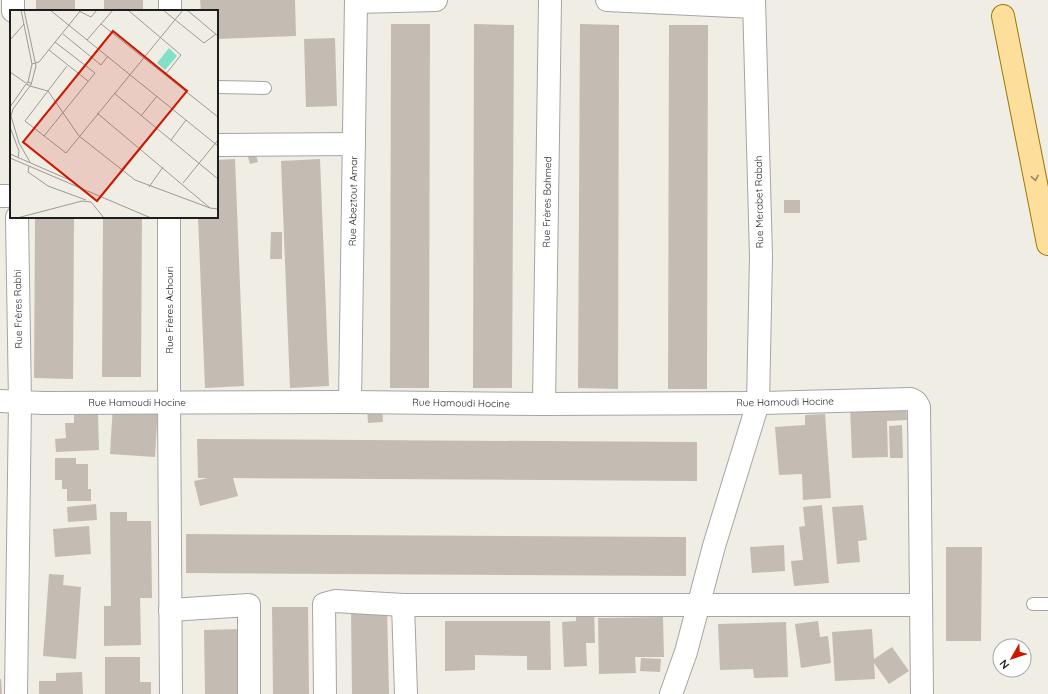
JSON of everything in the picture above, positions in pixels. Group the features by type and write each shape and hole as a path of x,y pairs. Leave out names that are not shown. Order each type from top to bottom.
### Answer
{"main road":[{"path":"1001,8 1048,167"},
{"path":"1001,8 1048,244"}],"street":[{"path":"13,0 14,10"},
{"path":"356,1 436,0"},
{"name":"Rue Frères Bahmed","path":"544,404 550,0"},
{"path":"607,0 754,4"},
{"name":"Rue Abeztout Amar","path":"350,402 356,1"},
{"name":"Rue Merabet Rabah","path":"671,694 686,652 714,546 758,403 761,256 754,4"},
{"path":"218,145 354,144"},
{"name":"Rue Frères Rabhi","path":"16,694 10,402 17,218"},
{"name":"Rue Frères Achouri","path":"169,218 171,694"},
{"name":"Rue Hamoudi Hocine","path":"10,402 350,402 544,404 758,403 911,399 916,402 919,407 921,605"},
{"path":"325,694 324,604 335,601 403,605 921,605 922,694"},
{"path":"170,610 249,605 249,694"},
{"path":"403,605 406,694"}],"lane":[{"path":"218,87 265,88"},
{"path":"1033,604 1048,604"}],"building":[{"path":"36,0 75,0 75,10 36,10"},
{"path":"104,0 143,0 143,10 104,10"},
{"path":"200,0 295,0 296,36 218,39 218,10 201,10"},
{"path":"391,24 430,24 429,388 390,388"},
{"path":"474,24 514,25 512,388 473,388"},
{"path":"580,24 619,25 618,389 578,388"},
{"path":"669,25 708,25 707,389 668,389"},
{"path":"335,38 337,106 306,107 304,39"},
{"path":"255,151 258,162 250,164 247,153"},
{"path":"235,159 244,386 205,388 198,218 218,218 218,160"},
{"path":"320,159 329,386 290,388 281,161"},
{"path":"784,200 800,200 800,213 784,213"},
{"path":"35,218 74,218 73,379 34,378"},
{"path":"103,218 142,218 141,377 102,377"},
{"path":"271,232 282,232 282,259 270,259"},
{"path":"113,404 158,407 155,457 110,454"},
{"path":"906,404 907,420 887,421 888,457 852,458 850,405"},
{"path":"382,405 383,422 368,423 367,406"},
{"path":"98,414 99,450 56,452 55,439 66,438 65,423 74,423 74,415"},
{"path":"825,414 831,498 803,500 802,474 779,475 775,427 805,425 805,415"},
{"path":"902,425 903,458 890,458 889,426"},
{"path":"197,439 697,442 697,481 233,478 238,496 200,506 194,481 208,478 198,478"},
{"path":"55,458 76,458 76,464 88,464 88,489 91,489 91,501 67,501 67,489 62,489 62,480 55,480"},
{"path":"96,504 97,520 68,522 67,507"},
{"path":"822,505 829,583 794,586 791,561 803,560 799,527 805,526 803,507"},
{"path":"863,505 867,540 858,541 860,562 837,564 832,507"},
{"path":"110,512 127,512 127,521 151,521 152,598 140,598 141,645 104,646 104,606 111,606"},
{"path":"89,526 91,554 55,557 53,529"},
{"path":"186,534 686,537 686,576 186,573"},
{"path":"784,545 785,571 752,573 750,547"},
{"path":"946,547 982,547 981,641 946,641"},
{"path":"49,574 64,575 63,585 81,587 76,659 43,656"},
{"path":"272,607 308,607 309,694 273,694"},
{"path":"594,608 595,643 586,643 587,666 564,667 562,622 576,621 576,609"},
{"path":"351,609 387,609 389,694 352,694"},
{"path":"663,617 664,657 635,657 636,673 599,674 598,618"},
{"path":"445,621 550,621 551,670 527,670 527,656 475,655 475,670 445,671"},
{"path":"818,621 820,637 828,636 831,663 801,668 795,624"},
{"path":"786,622 788,677 754,678 753,669 720,670 718,624"},
{"path":"241,629 242,694 205,694 204,630"},
{"path":"872,629 874,659 892,647 909,671 889,684 874,663 875,679 835,681 832,632"},
{"path":"105,657 140,657 140,682 151,682 151,694 105,694"},
{"path":"641,658 661,659 660,672 640,671"},
{"path":"82,672 83,694 39,694 39,681 56,681 56,673"},
{"path":"1,679 2,694 0,694"}]}
